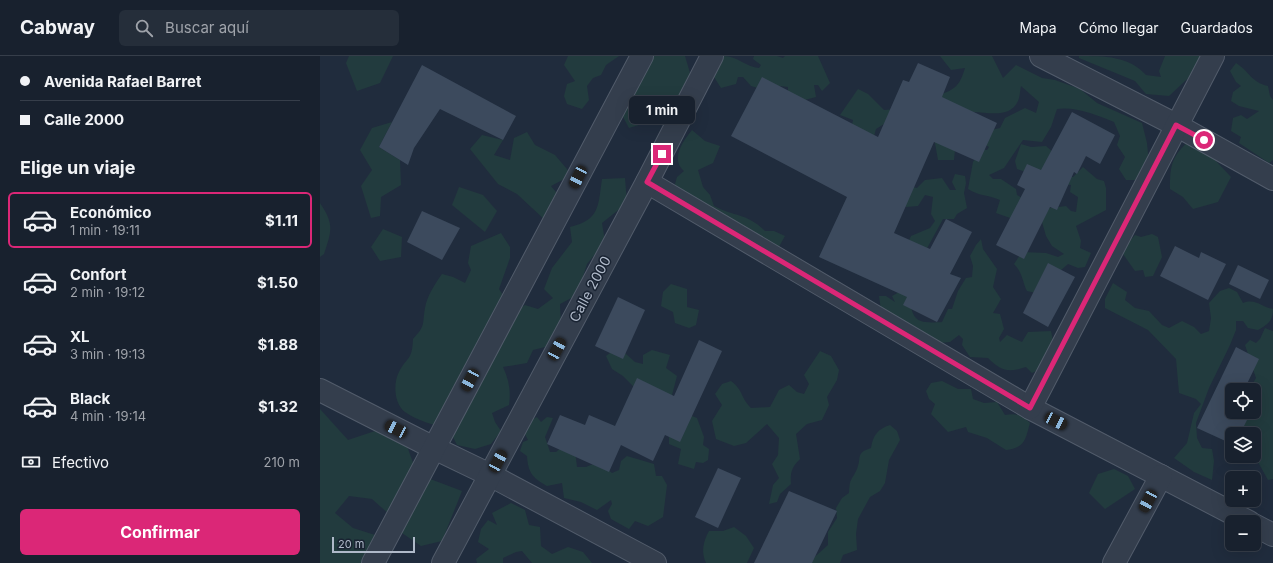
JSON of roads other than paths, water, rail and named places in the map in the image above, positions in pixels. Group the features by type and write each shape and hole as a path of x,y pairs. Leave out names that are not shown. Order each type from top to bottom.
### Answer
{"street":[{"path":"373,563 642,56"},
{"name":"Calle 2000","path":"443,563 647,182 712,56"},
{"path":"1041,56 1176,125 1273,179"},
{"path":"1030,408 1213,56"},
{"path":"647,182 1030,408 1236,515"},
{"path":"320,390 490,475 655,563"},
{"path":"1114,563 1162,476"},
{"path":"1261,529 1273,535"}]}
